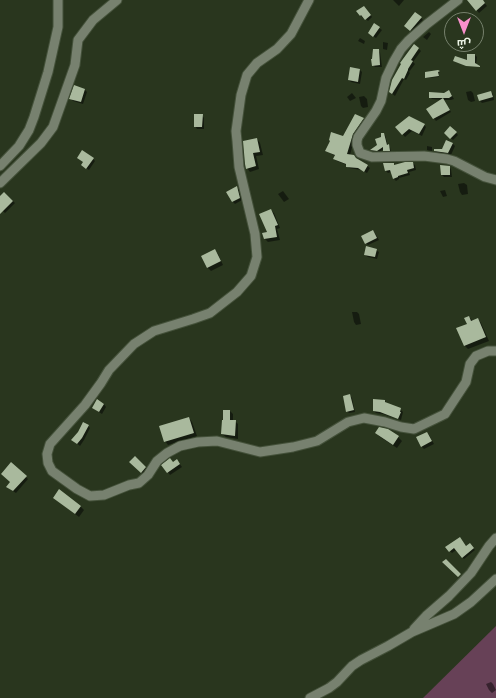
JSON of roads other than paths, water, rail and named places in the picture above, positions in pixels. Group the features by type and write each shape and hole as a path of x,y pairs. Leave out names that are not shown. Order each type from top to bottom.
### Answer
{"street":[{"path":"0,166 19,146 29,130 34,117 48,72 58,26 58,0"},
{"path":"0,183 41,143 53,127 75,65 78,40 93,20 117,0"},
{"path":"309,0 291,34 277,49 257,63 247,74 241,95 236,131 239,167 255,234 257,257 251,276 237,292 210,313 154,331 134,344 110,370 84,405 50,444 47,454 48,463 52,471 77,489 90,496 104,495 129,485 140,483 148,475 157,461 167,453 180,446 198,442 217,441 260,452 293,447 317,441 348,422 364,418 414,429 446,414 466,382 470,364 476,356 488,351 496,351"},
{"path":"458,0 427,24 401,49 386,78 381,101 358,137 357,145 360,153 372,157 424,156 447,159 496,180"},
{"path":"412,632 426,616 449,596 471,573 496,538"},
{"path":"310,698 329,688 352,666 361,660 412,632 454,614 471,602 496,579"}]}
